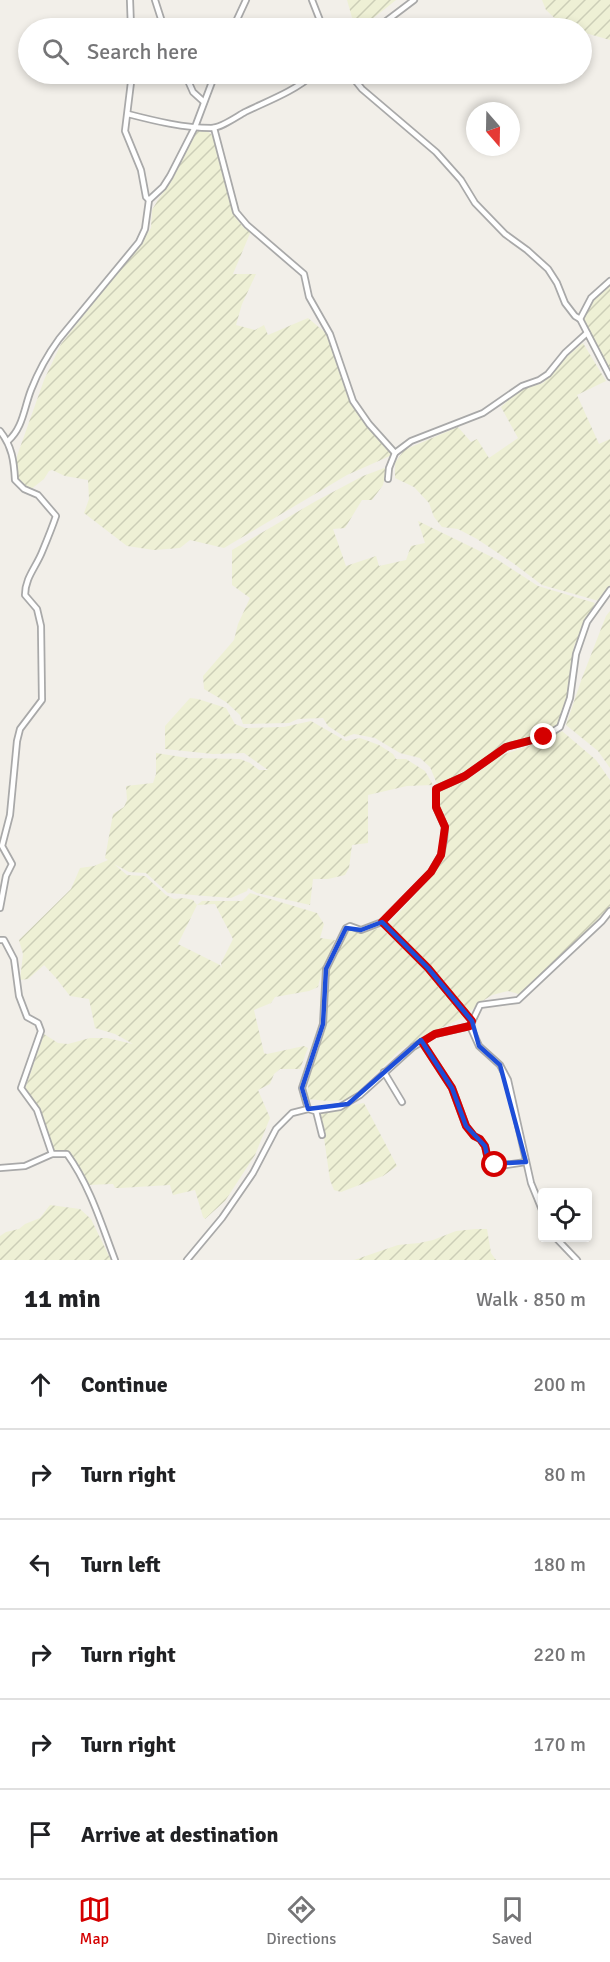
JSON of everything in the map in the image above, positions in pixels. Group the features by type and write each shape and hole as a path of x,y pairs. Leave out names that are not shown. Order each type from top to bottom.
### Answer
{"street":[{"path":"130,0 131,18"},
{"path":"155,0 161,18"},
{"path":"238,18 246,0"},
{"path":"312,0 319,18"},
{"path":"390,18 414,0"},
{"path":"131,84 125,131 141,170 146,197 149,200"},
{"path":"189,84 193,92 204,102"},
{"path":"8,441 18,433 32,388 58,339 139,242 145,229 149,200 170,176 195,127 211,84"},
{"path":"128,114 158,122 213,128 273,101 302,84"},
{"path":"358,84 436,152 461,180 475,203 505,234 548,269 565,303 580,319 610,377"},
{"path":"213,128 237,212 247,225 304,273 309,297 330,334 353,401 369,424 395,453"},
{"path":"580,319 591,298 610,281"},
{"path":"388,479 389,468 395,453 411,441 483,413 522,386 539,380 548,374 565,353 587,333"},
{"path":"0,431 8,441 14,460 15,480 24,489 38,495 56,516 25,586 26,595 37,609 41,626 42,700 20,729 10,815 1,848 12,864 6,876 0,908"},
{"path":"308,1109 302,1088 323,1024 325,974 330,956 346,928 351,926 361,930 382,922 431,872 441,855 445,827 436,807 436,789 465,776 506,747 544,737 560,727 570,698 576,654 587,622 610,590"},
{"path":"187,1260 222,1218 253,1173 276,1129 292,1113 308,1109 316,1111 348,1104 422,1042 435,1034 471,1023 480,1005 518,1000 610,911"},
{"path":"382,922 428,968 471,1023 479,1046 500,1065 507,1080 531,1183 538,1199"},
{"path":"0,940 4,940 14,959 20,996 27,1017 33,1019 41,1031 21,1088 37,1110 52,1154"},
{"path":"422,1042 452,1088 466,1126 485,1146 489,1164 500,1166 526,1162"},
{"path":"384,1072 402,1102"},
{"path":"316,1111 322,1135"},
{"path":"0,1168 25,1166 52,1154 67,1154 88,1189 115,1260"},
{"path":"560,1242 578,1260"}],"highlighted area":[{"path":"382,922 428,968 472,1021 479,1046 500,1065 526,1162 489,1164 485,1146 466,1126 452,1088 421,1040 348,1104 308,1109 302,1088 323,1024 326,969 346,928 361,930"}],"green space":[{"path":"347,0 396,0 374,18 352,18"},
{"path":"542,0 610,0 610,40 592,35 592,18 555,18 546,10"},
{"path":"205,129 218,140 219,156 235,217 244,228 251,231 233,274 256,274 242,304 236,325 255,330 264,325 268,335 308,318 327,334 349,398 364,423 392,455 347,475 224,548 190,540 180,548 154,550 127,546 84,513 89,499 88,480 65,476 52,470 30,490 16,478 17,456 44,380 61,344 151,228 152,210 171,182 197,131"},
{"path":"610,281 610,375 586,337 584,315 592,299 599,295"},
{"path":"583,343 606,381 577,395 599,444 610,439 610,589 599,601 542,585 477,539 458,529 442,527 434,517 429,503 414,487 395,478 395,463 404,450 458,427 471,442 477,439 489,458 518,438 501,407 519,390 543,383 564,359"},
{"path":"387,467 383,485 372,500 362,500 345,528 333,529 346,566 376,556 379,566 406,560 411,546 425,543 418,521 498,560 538,586 595,603 574,646 564,717 547,735 497,750 465,773 437,784 430,767 420,758 400,753 375,738 354,734 345,737 328,726 323,718 298,719 289,723 243,724 240,715 226,702 204,689 203,676 234,640 238,624 250,598 232,585 232,550 316,501 363,476"},
{"path":"610,611 610,768 598,751 566,725 582,678"},
{"path":"190,698 226,708 235,724 245,728 284,727 311,721 346,741 360,738 379,745 393,754 396,759 406,759 425,771 433,785 407,786 368,795 368,843 352,845 349,868 345,875 328,879 313,879 310,905 257,893 248,888 247,891 231,898 168,893 146,873 129,872 114,864 127,875 145,876 166,895 174,899 193,900 197,905 202,901 242,901 250,893 317,913 324,924 320,938 335,940 322,970 318,987 309,991 275,997 271,1003 254,1010 264,1053 304,1046 308,1048 300,1069 280,1069 274,1074 270,1084 258,1090 270,1118 255,1155 225,1201 205,1219 195,1190 173,1195 170,1185 115,1188 113,1184 87,1185 64,1152 52,1154 35,1101 25,1089 44,1034 58,1043 68,1044 90,1038 107,1038 133,1044 115,1034 95,1028 89,999 70,996 44,965 28,979 20,980 23,954 19,940 71,889 80,868 94,866 108,860 105,858 113,814 124,807 127,800 126,786 153,783 156,774 156,753 188,758 240,759 259,770 268,770 244,753 213,754 165,749 165,726","holes":["215,904 233,939 221,963 222,968 178,944 197,905"]},
{"path":"562,731 596,760 610,780 610,906 569,951 522,995 508,991 492,995 467,1014 388,925 430,879 437,868 447,841 446,825 438,804 441,790 475,775 499,756 543,741"},
{"path":"381,928 425,968 441,991 464,1017 400,1050 360,1089 345,1100 307,1099 309,1078 325,1023 324,1005 328,963 347,929 361,933"},
{"path":"364,1103 397,1166 383,1176 341,1192 334,1190 330,1180 318,1111"},
{"path":"50,1205 80,1209 91,1219 111,1260 0,1260 0,1236 40,1218"},
{"path":"487,1229 491,1253 496,1260 354,1260 398,1245 419,1243 456,1231"}],"route":[{"path":"495,1165 489,1164 485,1146 466,1126 452,1088 422,1042 435,1034 470,1026 472,1021 428,968 382,922 431,872 441,855 445,827 436,807 436,789 473,772 506,747 544,737"}]}
